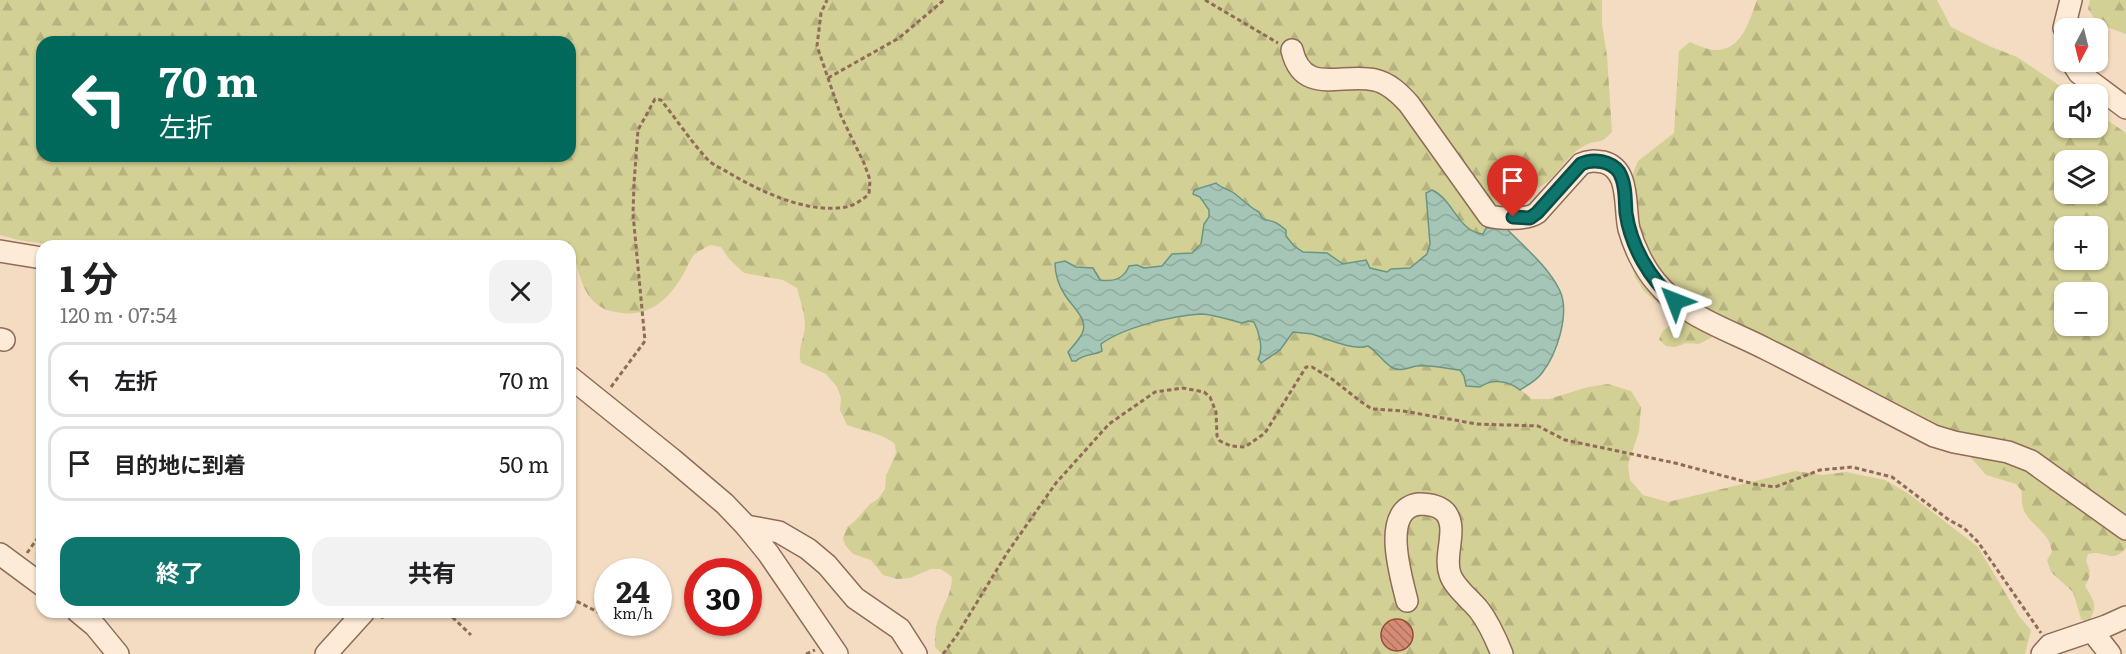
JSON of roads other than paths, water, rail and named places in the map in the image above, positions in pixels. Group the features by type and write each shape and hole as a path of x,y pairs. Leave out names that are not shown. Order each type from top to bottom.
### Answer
{"street":[{"path":"2066,18 2071,0"},
{"path":"1292,50 1294,60 1306,75 1317,79 1375,80 1397,91 1409,104 1489,216 1530,218 1581,164 1588,160 1610,164 1619,173 1625,191 1630,231 1638,252 1655,281 1675,301 1707,321 1755,343 1934,436 2007,452 2031,461 2126,529"},
{"path":"2078,72 2126,108"},
{"path":"0,251 36,257"},
{"path":"576,381 725,504 768,554 837,654"},
{"path":"1407,601 1398,556 1396,526 1400,516 1407,508 1416,505 1437,506 1450,520 1448,553 1450,576 1485,618 1502,654"},
{"path":"746,526 779,532 808,549 827,565 855,598 900,629 916,654"},
{"path":"5,561 36,581"},
{"path":"2046,650 2126,617"},
{"path":"85,618 95,626 118,654"},
{"path":"326,654 359,618"},
{"path":"2092,631 2110,654"}],"water":[{"path":"1216,183 1234,193 1259,212 1263,218 1286,230 1286,236 1303,252 1327,253 1343,264 1366,260 1370,268 1387,272 1391,269 1410,268 1427,254 1430,244 1426,193 1432,190 1445,200 1467,228 1474,232 1483,234 1486,228 1506,228 1555,282 1563,300 1564,310 1563,322 1553,355 1542,373 1520,390 1511,384 1501,382 1490,382 1480,387 1466,386 1460,370 1433,366 1396,369 1368,346 1348,346 1312,334 1293,332 1280,350 1261,363 1258,359 1261,350 1260,341 1254,322 1242,323 1200,314 1162,320 1122,332 1101,344 1102,351 1072,361 1068,352 1080,337 1084,325 1080,314 1061,288 1055,263 1065,261 1076,267 1093,268 1100,280 1110,280 1121,277 1129,266 1137,265 1144,268 1162,266 1172,254 1192,253 1201,244 1204,224 1209,217 1209,210 1200,197 1193,194 1194,190"}]}
